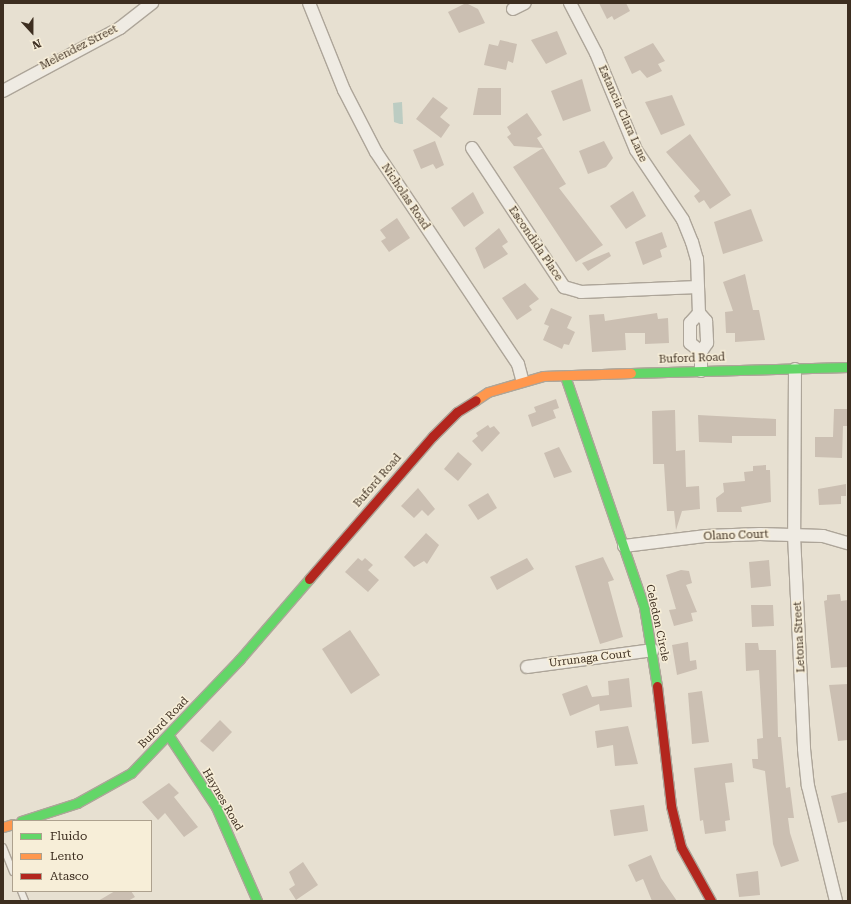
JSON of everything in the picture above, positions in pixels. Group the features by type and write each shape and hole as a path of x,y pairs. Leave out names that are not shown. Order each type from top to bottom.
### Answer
{"street":[{"name":"Melendez Street","path":"3,91 120,28 152,3"},
{"path":"513,9 525,3"},
{"name":"Estancia Clara Lane","path":"570,3 596,53 636,150 683,220 697,259 699,313 690,323 690,343 701,352 701,371"},
{"name":"Nicholas Road","path":"311,4 344,90 376,152 518,364 522,379"},
{"name":"Escondida Place","path":"472,148 564,287 581,292 698,287"},
{"name":"Buford Road","path":"25,820 77,803 116,783 169,736 432,436 473,400 522,379 565,376 848,367"},
{"name":"Letona Street","path":"795,369 794,535 806,764 836,901"},
{"name":"Celedon Circle","path":"565,376 624,546 653,650 671,806 681,848 711,901"},
{"name":"Olano Court","path":"624,546 706,536 823,536 848,543"},
{"name":"Urrunaga Court","path":"527,667 653,650"},
{"name":"Haynes Road","path":"169,736 216,807 257,901"}],"lane":[{"path":"3,847 12,870"}],"shaded area":[{"path":"402,102 403,124 400,124 394,122 393,103"}],"building":[{"path":"466,3 478,9 485,23 459,33 448,12"},
{"path":"599,3 626,3 630,11 614,20 612,16 607,19"},
{"path":"557,31 567,54 546,64 531,40"},
{"path":"500,40 517,44 513,63 508,61 506,70 484,65 489,44 498,46"},
{"path":"653,43 665,61 658,64 662,71 647,78 640,70 632,74 624,57"},
{"path":"582,79 591,111 563,121 551,91"},
{"path":"478,88 501,88 501,115 473,115"},
{"path":"672,95 685,125 661,135 645,102"},
{"path":"433,97 448,108 440,117 450,125 441,138 416,119"},
{"path":"527,113 542,135 537,138 566,184 559,188 603,245 576,262 513,167 543,148 514,146 507,137 511,134 507,127"},
{"path":"690,134 731,195 710,209 704,200 699,203 694,196 700,191 666,152"},
{"path":"435,141 444,165 436,169 433,164 421,169 413,150"},
{"path":"604,141 613,158 606,167 588,174 579,151"},
{"path":"633,191 646,216 626,229 610,206"},
{"path":"473,192 484,213 464,227 451,208"},
{"path":"751,209 763,241 723,254 714,222"},
{"path":"397,218 410,238 389,252 381,241 386,238 380,230"},
{"path":"499,228 508,242 502,246 508,254 484,269 475,248"},
{"path":"662,232 667,247 660,250 662,257 643,265 635,242"},
{"path":"609,252 611,256 588,271 582,263"},
{"path":"745,274 753,310 759,310 765,340 735,342 735,333 726,333 725,312 733,311 723,282"},
{"path":"525,283 539,299 529,306 532,310 517,320 502,298"},
{"path":"551,308 572,317 567,328 575,332 569,345 564,344 562,349 543,340 549,326 544,324"},
{"path":"657,313 658,319 668,318 669,343 645,344 645,333 625,333 626,350 592,352 589,315 604,314 605,321"},
{"path":"556,399 559,408 553,410 556,418 532,427 528,415 536,412 534,407"},
{"path":"834,409 848,409 848,426 843,426 842,458 815,457 815,437 833,437"},
{"path":"675,410 676,451 685,450 686,487 699,486 700,509 682,511 676,530 674,511 667,511 664,464 653,464 652,411"},
{"path":"698,415 776,419 776,436 732,436 732,443 699,442"},
{"path":"488,425 490,428 494,426 500,433 482,452 472,441 478,436 476,433"},
{"path":"559,447 572,472 554,478 544,453"},
{"path":"458,452 472,464 458,481 444,469"},
{"path":"766,465 766,470 770,470 771,502 741,507 742,512 717,512 716,498 724,492 723,483 745,481 744,472 753,471 753,466"},
{"path":"846,484 846,496 841,496 841,504 819,505 818,489"},
{"path":"418,488 435,509 428,516 422,510 414,518 401,506"},
{"path":"488,493 497,508 478,520 468,505"},
{"path":"426,533 439,545 427,564 424,561 414,567 404,557"},
{"path":"603,557 614,580 608,582 623,637 600,644 575,566"},
{"path":"358,558 362,561 365,558 373,565 368,570 379,580 368,592 345,572"},
{"path":"527,558 534,569 497,590 490,577"},
{"path":"769,560 771,586 751,588 749,562"},
{"path":"681,570 689,571 692,583 686,585 697,612 691,613 693,621 674,626 669,610 676,609 666,575"},
{"path":"840,594 841,601 848,600 848,667 831,668 824,601 827,600 827,595"},
{"path":"751,605 773,605 774,626 752,627"},
{"path":"350,630 380,675 351,694 322,649"},
{"path":"688,642 690,661 696,660 697,669 677,675 672,645"},
{"path":"745,643 758,643 759,650 776,650 778,737 781,737 786,788 790,787 794,818 788,818 790,833 799,861 781,867 773,844 765,771 753,768 752,759 758,759 757,739 763,738 759,670 746,671"},
{"path":"629,678 632,707 600,711 599,704 570,716 562,694 587,685 592,697 609,695 608,681"},
{"path":"848,684 848,740 838,741 829,685"},
{"path":"702,691 709,742 692,744 688,693"},
{"path":"220,720 232,732 213,752 200,741"},
{"path":"628,726 638,764 615,766 613,745 597,748 595,731"},
{"path":"732,763 734,782 725,783 730,820 725,821 726,831 705,834 703,820 700,821 694,768"},
{"path":"169,783 179,793 174,797 198,827 184,837 165,813 158,820 142,802"},
{"path":"848,792 848,821 838,823 831,796"},
{"path":"644,805 648,831 614,836 610,810"},
{"path":"651,855 661,878 677,901 652,901 643,879 636,882 628,865"},
{"path":"303,862 318,885 296,900 289,889 295,885 289,872"},
{"path":"758,871 760,895 739,897 736,874"},
{"path":"113,892 132,892 135,897 128,901 98,901"}],"traffic: fast":[{"path":"631,373 848,367"},
{"path":"565,376 644,607 657,686"},
{"path":"24,820 77,803 131,773 240,659 309,579"},
{"path":"169,736 216,807 257,901"}],"traffic: slow":[{"path":"476,400 488,392 543,376 631,373"},
{"path":"3,827 12,824"}],"traffic: jam":[{"path":"309,579 433,436 457,412 476,400"},
{"path":"657,686 671,806 681,847 711,901"}]}
